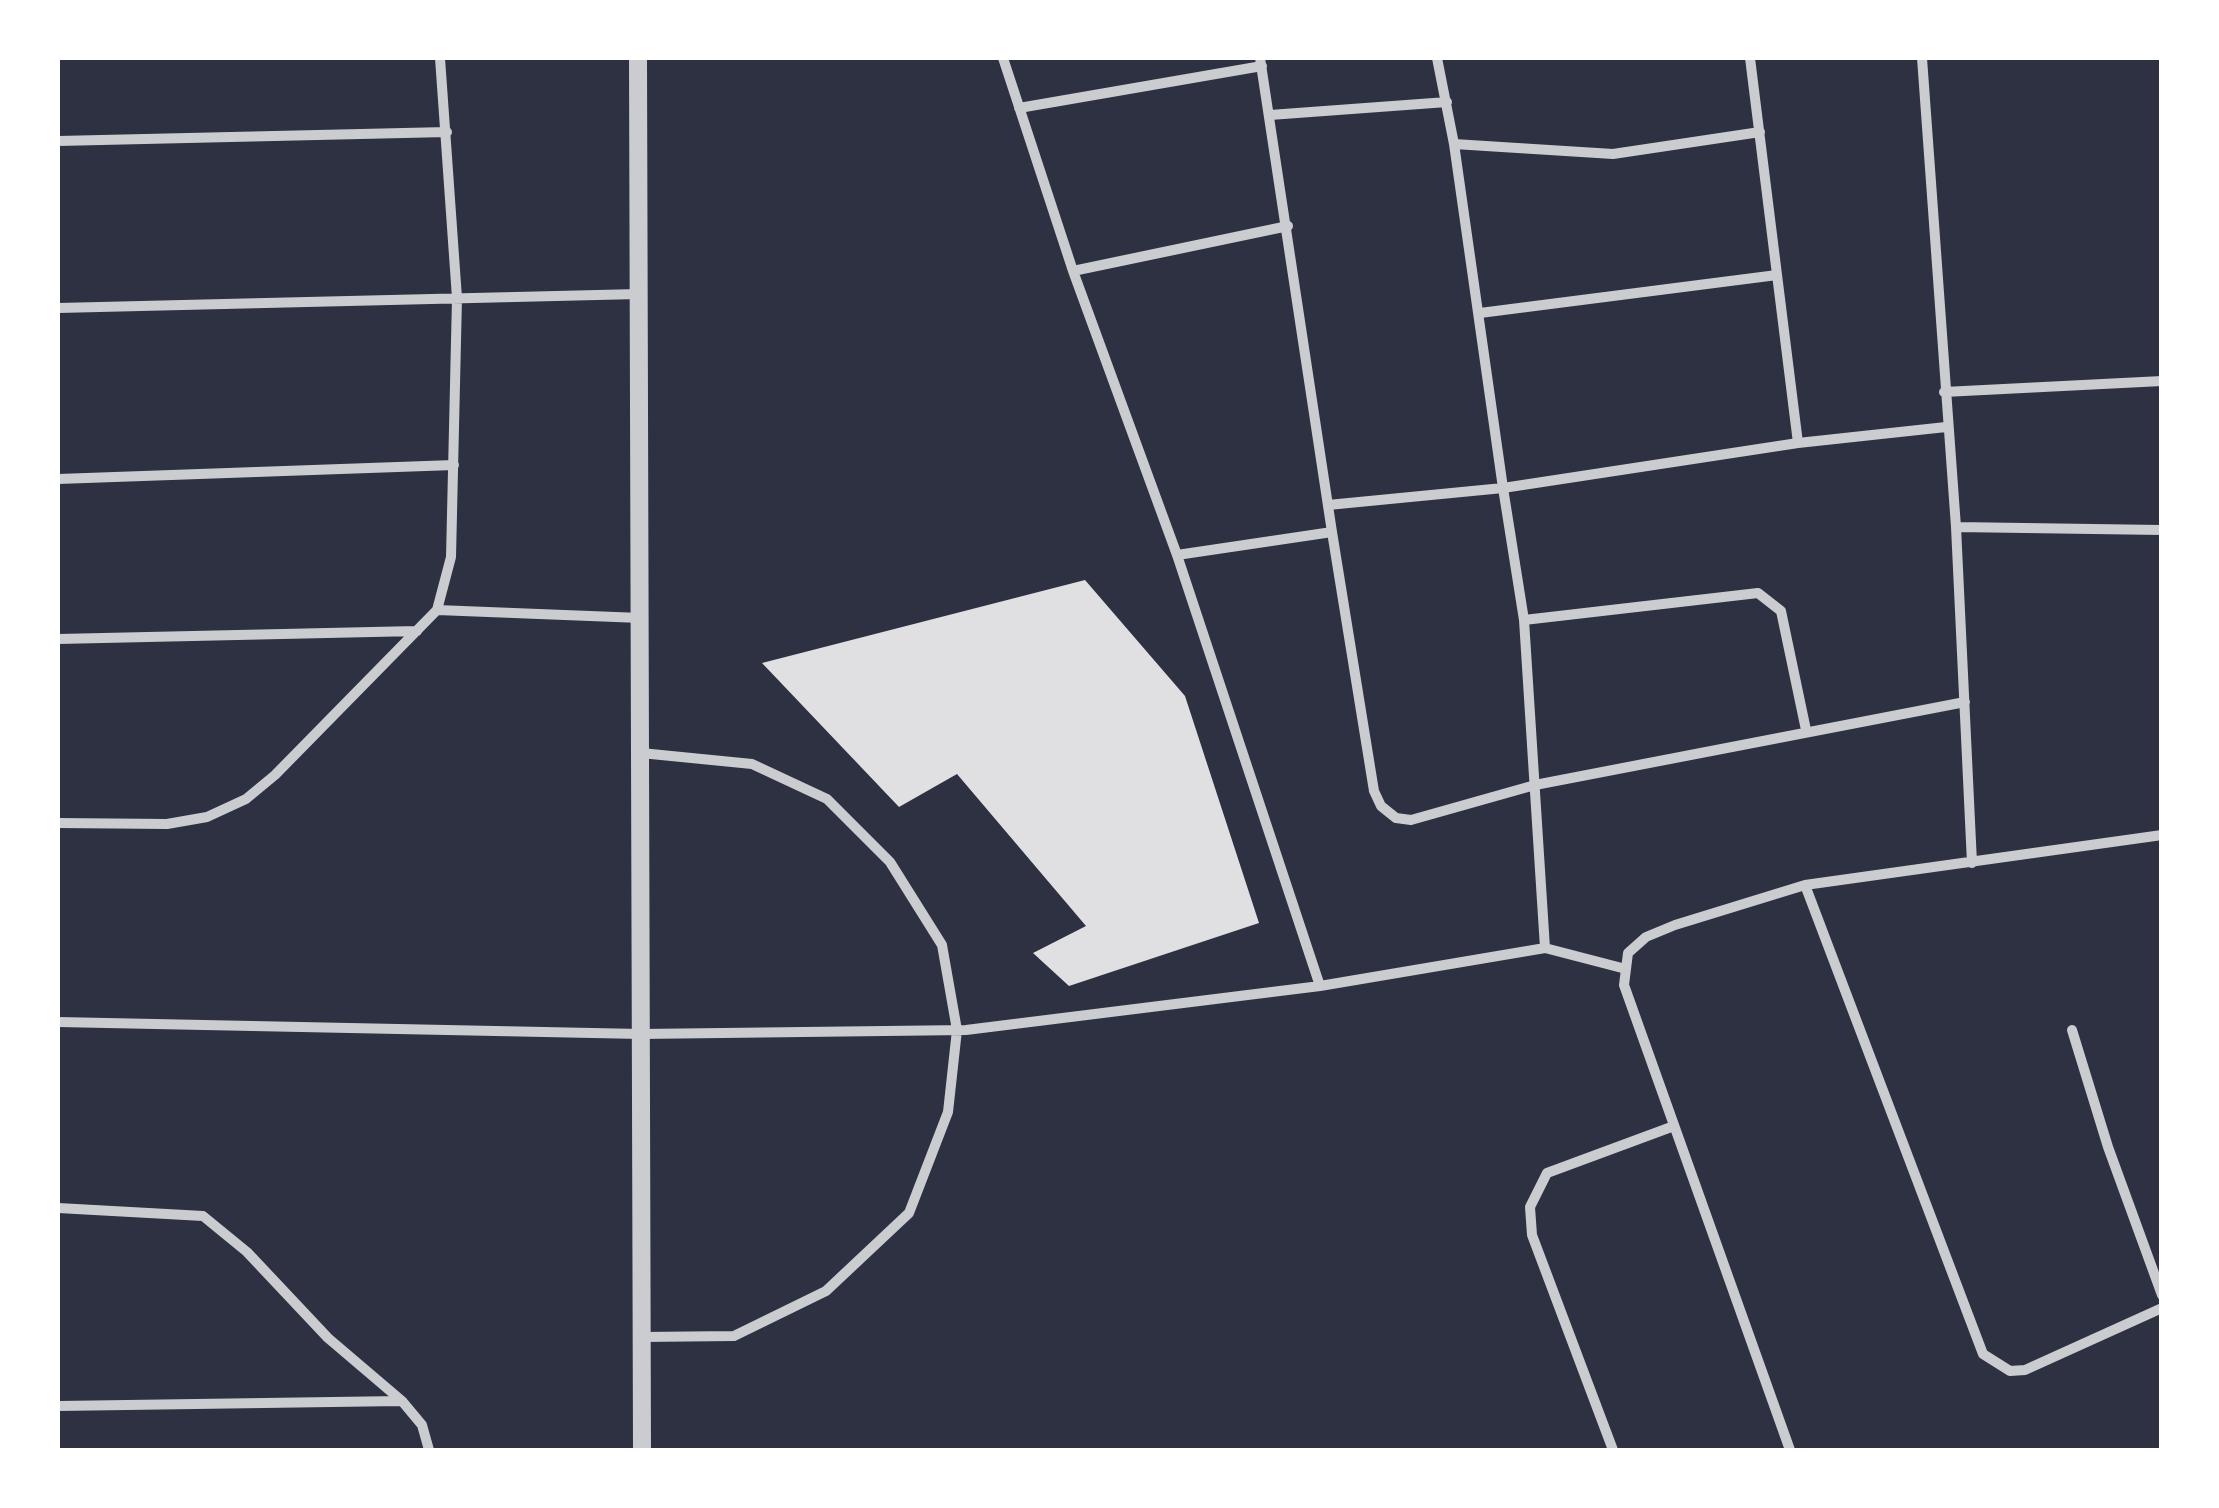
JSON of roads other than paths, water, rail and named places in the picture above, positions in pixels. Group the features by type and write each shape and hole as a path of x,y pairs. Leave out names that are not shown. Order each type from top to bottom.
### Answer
{"street":[{"path":"58,823 168,824 207,817 246,799 438,610 451,557 457,298 440,58"},
{"path":"638,58 642,1450"},
{"path":"1003,58 1073,271 1177,556 1320,986"},
{"path":"1436,58 1454,144 1524,620 1545,948"},
{"path":"1750,58 1798,442"},
{"path":"1922,58 1956,527 1972,863"},
{"path":"1019,108 1261,62 1374,791 1381,806 1396,818 1411,820 1534,785 1965,702"},
{"path":"1270,115 1447,102"},
{"path":"58,142 446,132"},
{"path":"1454,144 1612,154 1760,132"},
{"path":"1073,271 1288,226"},
{"path":"1480,314 1778,274"},
{"path":"58,308 639,294"},
{"path":"1944,392 2162,381"},
{"path":"1328,506 1503,488 1798,442 1946,427"},
{"path":"58,478 454,465"},
{"path":"1956,527 2162,530"},
{"path":"1177,556 1332,532"},
{"path":"1524,620 1758,593 1781,611 1806,730"},
{"path":"438,610 642,618"},
{"path":"58,639 418,631"},
{"path":"641,753 752,764 827,800 890,862 942,946 956,1030 948,1112 909,1213 826,1292 734,1336 642,1337"},
{"path":"1790,1450 1624,985 1622,968 1628,953 1646,937 1751,899 1805,885 2162,835"},
{"path":"1805,885 1983,1354 2010,1371 2025,1370 2162,1308"},
{"path":"58,1022 641,1034 956,1030 1320,986 1545,948 1622,968"},
{"path":"2072,1030 2108,1147 2162,1294"},
{"path":"1613,1450 1532,1236 1530,1207 1547,1173 1674,1126"},
{"path":"58,1208 203,1216 247,1252 328,1338 402,1401 422,1425 429,1450"},
{"path":"58,1406 402,1401"}]}
